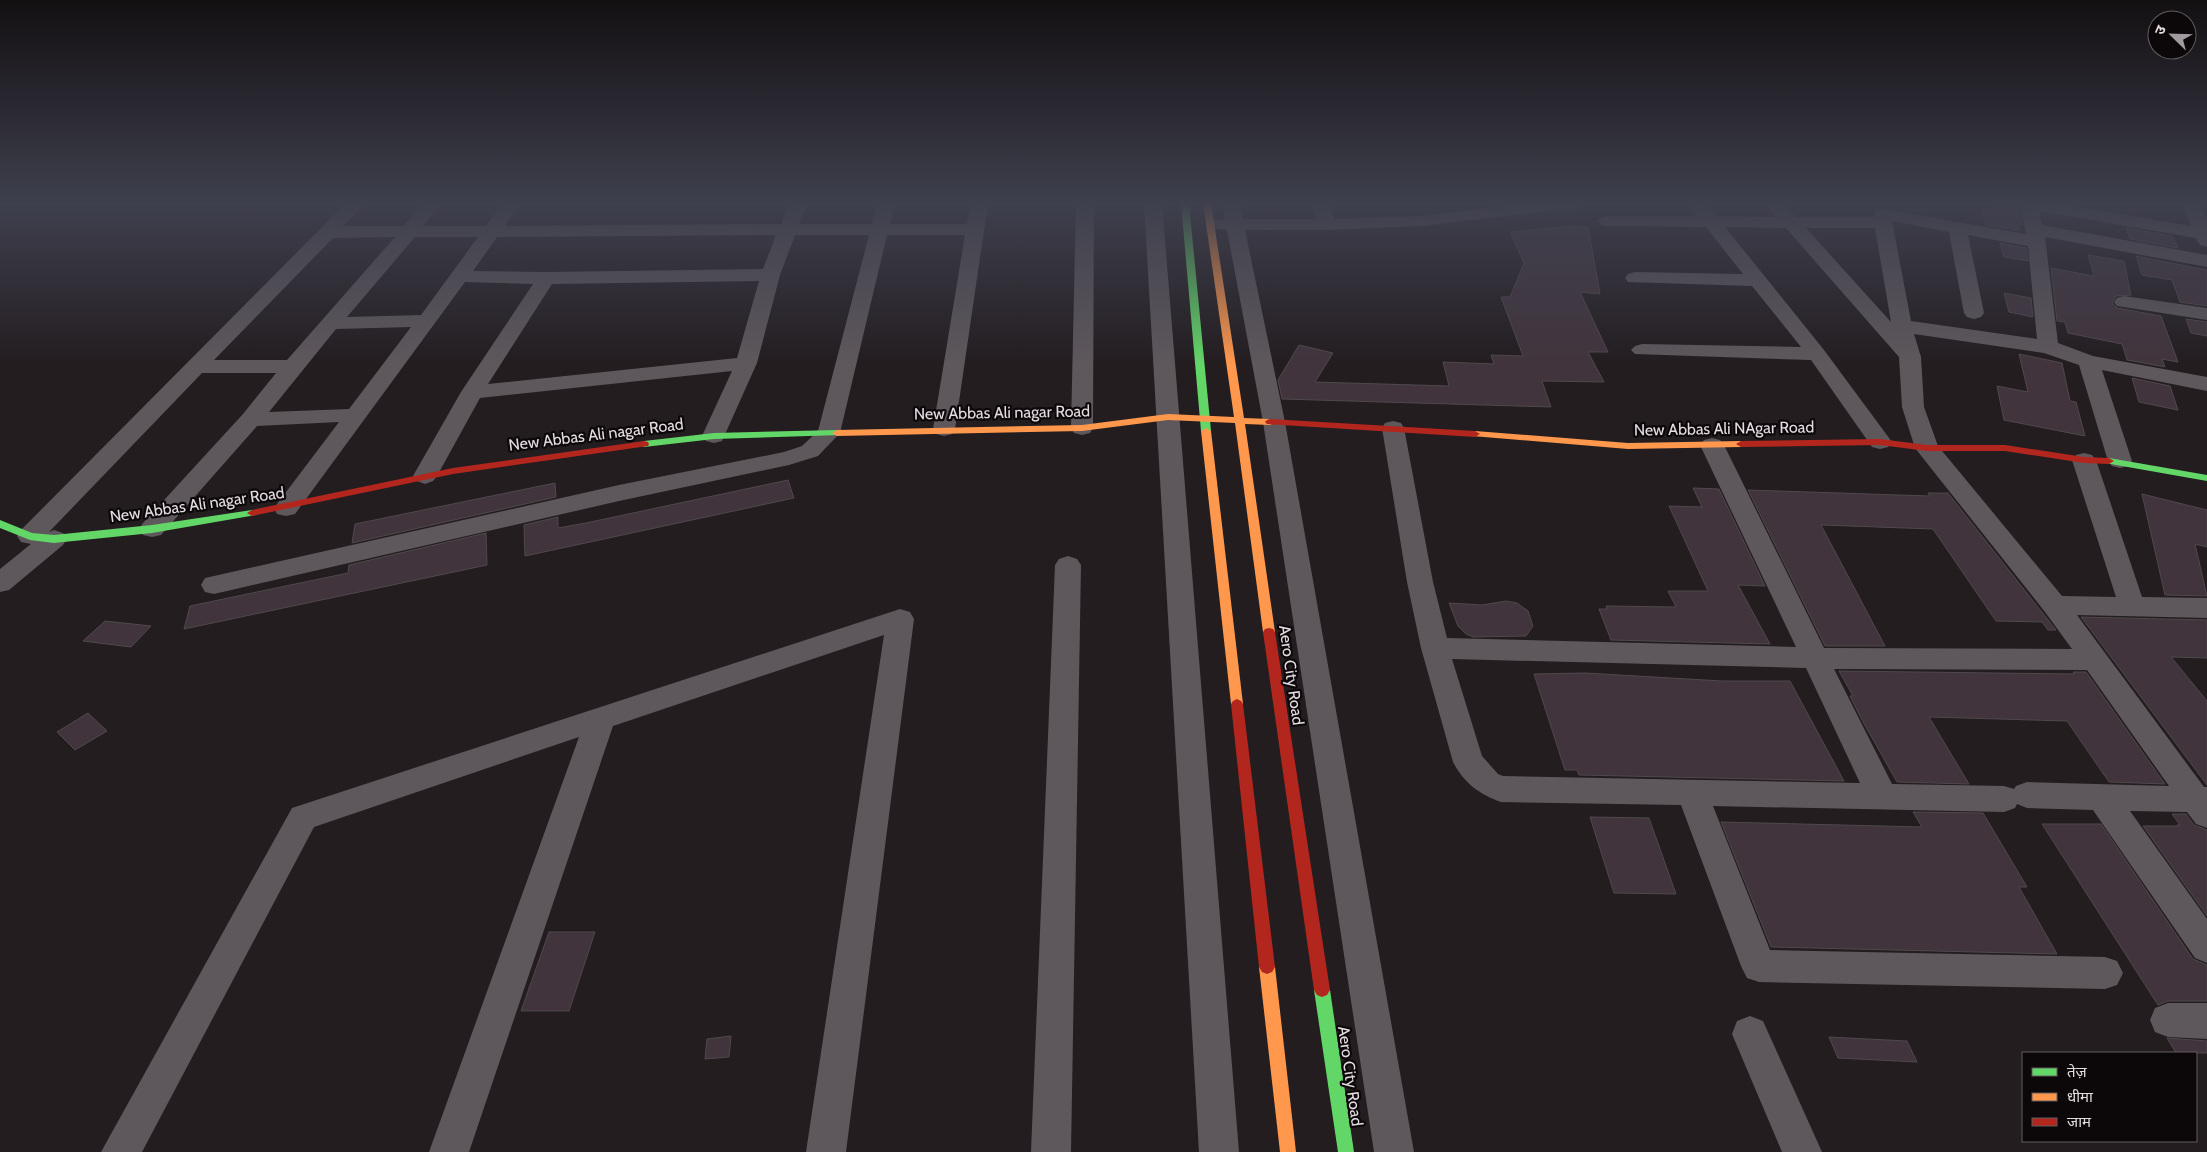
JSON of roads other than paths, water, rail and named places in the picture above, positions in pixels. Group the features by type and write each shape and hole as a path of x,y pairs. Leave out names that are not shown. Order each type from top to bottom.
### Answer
{"street":[{"path":"9,574 195,367 304,257"},
{"path":"152,529 250,419 293,366 388,257"},
{"path":"286,508 428,321 472,257"},
{"path":"714,436 746,363 770,275 778,257"},
{"path":"214,585 619,493 789,458 810,451 829,433 872,257"},
{"path":"944,429 971,257"},
{"path":"1082,428 1084,257"},
{"path":"1157,257 1219,1152"},
{"path":"1190,257 1205,419 1288,1152"},
{"name":"Aero City Road","path":"1227,257 1230,336 1238,421 1346,1152"},
{"path":"1235,257 1274,422 1394,1152"},
{"path":"1739,257 1817,354 1880,442"},
{"path":"1822,257 1910,357"},
{"path":"1883,257 1910,357 1913,407 1927,448 2055,606 2203,805"},
{"path":"1963,257 1974,313"},
{"path":"2037,257 2048,348"},
{"path":"2178,257 2207,261"},
{"path":"458,276 546,278 770,275"},
{"path":"424,476 472,392 546,278"},
{"path":"1635,278 1759,280"},
{"path":"2124,302 2207,314"},
{"path":"331,323 428,321"},
{"path":"1902,326 2048,348 2088,361 2207,384"},
{"path":"1642,350 1817,354"},
{"path":"2088,361 2120,461"},
{"path":"472,392 746,363"},
{"path":"195,367 293,366"},
{"path":"250,419 356,415"},
{"name":"New Abbas Ali nagar Road","path":"0,524 42,538 152,529 286,508 424,476 532,457 714,436 944,429 1082,428 1168,418 1238,421"},
{"name":"New Abbas Ali NAgar Road","path":"1238,421 1393,428 1628,446 1880,442 1927,448 2005,448 2084,460 2120,461 2207,478"},
{"path":"1393,428 1420,582 1435,648 1468,762 1487,783 1501,789 1883,798 2102,797 2203,805"},
{"path":"1712,445 1883,798"},
{"path":"2084,460 2132,606"},
{"path":"1051,1152 1068,566"},
{"path":"2055,606 2207,608"},
{"path":"121,1152 303,817 900,618 826,1152"},
{"path":"1435,648 1815,658 2096,660"},
{"path":"449,1152 601,718"},
{"path":"1692,793 1759,966 2105,973"},
{"path":"2102,797 2207,947"},
{"path":"2168,1020 2207,1021"},
{"path":"1750,1034 1802,1152"}]}
